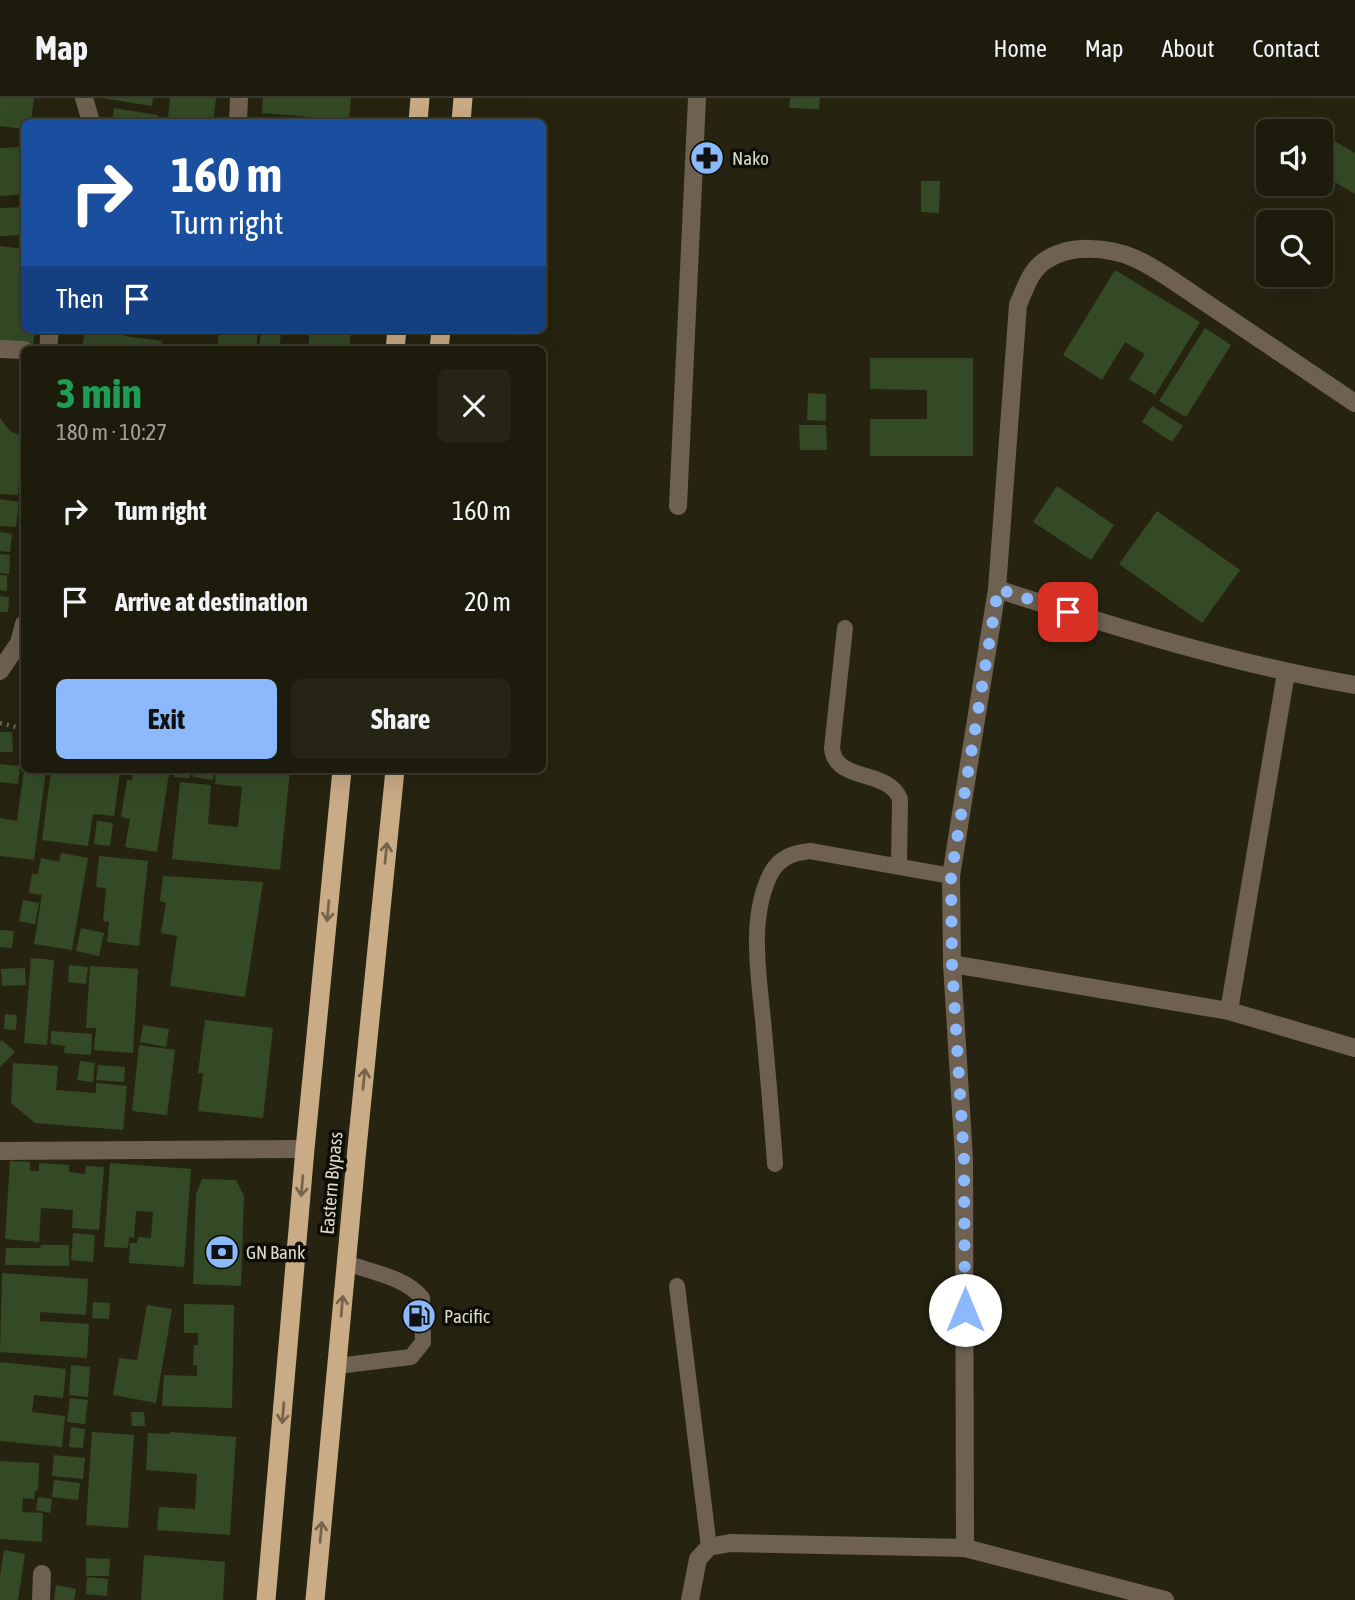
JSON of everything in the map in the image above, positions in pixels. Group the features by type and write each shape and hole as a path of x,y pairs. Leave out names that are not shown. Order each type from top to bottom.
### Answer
{"highway":[{"path":"418,119 420,98"},
{"path":"461,119 463,98"},
{"name":"Eastern Bypass","path":"267,1600 305,1149 342,773"},
{"name":"Eastern Bypass","path":"315,1600 395,773"}],"street":[{"path":"84,98 90,119"},
{"path":"238,119 239,98"},
{"path":"678,506 697,98"},
{"path":"965,1548 964,1159 952,964 951,876 998,589 1018,305 1033,272 1045,260 1065,251 1109,251 1135,258 1355,403"},
{"path":"0,349 21,351"},
{"path":"998,589 1138,635 1286,673 1355,685"},
{"path":"0,671 19,643 21,635"},
{"path":"1229,1011 1286,673"},
{"path":"952,964 1229,1011 1355,1048"},
{"path":"0,1152 305,1149"},
{"path":"690,1600 698,1559 709,1547 730,1543 965,1548 1165,1600"},
{"path":"41,1600 42,1574"}],"lane":[{"path":"845,628 832,759 840,766 892,786 898,793 899,866"},
{"path":"775,1164 757,942 759,918 772,872 782,859 791,853 810,851 951,876"},
{"path":"337,1366 411,1357 423,1342 422,1298 407,1285 346,1263"},
{"path":"677,1286 709,1547"}],"path":[{"path":"0,723 21,728"}],"building":[{"path":"0,98 34,98 31,119 21,119 21,129 0,126"},
{"path":"101,98 153,98 152,106"},
{"path":"170,98 216,98 213,119 162,119 162,117 168,118"},
{"path":"263,98 351,98 349,119 262,113"},
{"path":"790,98 820,98 819,109 789,108"},
{"path":"114,108 158,115 157,119 112,119"},
{"path":"1333,140 1355,153 1355,194 1333,181"},
{"path":"21,147 21,194 0,196 0,148"},
{"path":"921,181 940,181 939,213 921,212"},
{"path":"21,207 21,235 0,236 0,208"},
{"path":"0,246 21,249 21,333 35,333 33,346 0,342"},
{"path":"1115,270 1200,322 1155,395 1129,379 1145,354 1125,342 1102,380 1063,355"},
{"path":"1205,328 1231,345 1186,417 1159,401"},
{"path":"84,333 124,333 124,336 162,341 161,346 83,346"},
{"path":"219,333 258,333 256,346 217,346"},
{"path":"261,333 281,333 279,346 259,346"},
{"path":"310,333 351,333 349,346 308,346"},
{"path":"870,358 973,358 973,456 870,456 870,419 927,419 927,390 870,389"},
{"path":"808,393 826,394 826,421 807,420"},
{"path":"1152,406 1183,426 1172,442 1142,422"},
{"path":"0,418 10,431 21,436 21,451 18,495 0,494"},
{"path":"799,425 826,425 827,450 800,450"},
{"path":"1057,486 1114,525 1091,560 1033,522"},
{"path":"0,499 19,502 16,527 0,526"},
{"path":"1157,511 1240,570 1202,623 1119,564"},
{"path":"0,532 12,534 10,552 0,551"},
{"path":"0,554 10,555 9,574 0,573"},
{"path":"0,575 7,575 7,591 0,590"},
{"path":"0,596 9,597 8,612 0,612"},
{"path":"0,732 12,732 13,752 0,752"},
{"path":"0,764 20,766 18,784 0,782"},
{"path":"24,773 46,773 34,860 0,856 0,818 17,821"},
{"path":"51,773 120,773 114,816 93,814 88,846 42,840"},
{"path":"133,773 169,773 157,852 125,847 130,819 121,817 127,780 132,780"},
{"path":"174,773 190,773 190,778 174,777"},
{"path":"194,773 214,773 213,780 193,777"},
{"path":"216,773 290,773 280,870 172,859 180,782 211,785 208,824 238,827 242,787 215,784"},
{"path":"97,821 113,823 110,846 94,844"},
{"path":"61,853 88,858 72,950 34,944 42,895 29,893 32,874 38,874 41,858 59,862"},
{"path":"99,856 148,861 139,946 107,942 109,922 103,921 106,888 96,887"},
{"path":"163,876 263,882 245,997 170,986 177,936 161,933 166,903 160,901"},
{"path":"23,900 39,903 35,924 19,921"},
{"path":"81,928 104,933 99,956 76,951"},
{"path":"0,930 14,931 12,948 0,947"},
{"path":"31,958 54,960 47,1045 24,1043"},
{"path":"69,965 88,967 86,984 68,982"},
{"path":"90,966 138,969 133,1053 94,1050 96,1028 86,1028"},
{"path":"25,968 26,985 2,986 1,969"},
{"path":"5,1014 17,1015 16,1030 4,1029"},
{"path":"205,1020 273,1028 263,1118 198,1111 203,1073 198,1073"},
{"path":"143,1025 169,1029 166,1047 140,1042"},
{"path":"51,1031 92,1034 91,1055 64,1053 65,1046 51,1044"},
{"path":"2,1040 15,1052 0,1067 0,1042"},
{"path":"139,1045 175,1050 167,1115 132,1111"},
{"path":"80,1061 95,1063 93,1082 77,1080"},
{"path":"13,1063 58,1066 56,1090 96,1093 96,1083 127,1086 123,1130 35,1123 11,1103"},
{"path":"98,1065 125,1067 124,1082 96,1080"},
{"path":"10,1161 30,1162 30,1171 39,1171 39,1163 69,1165 69,1172 85,1174 86,1166 104,1167 99,1230 72,1228 73,1210 41,1208 39,1242 5,1239"},
{"path":"110,1163 191,1169 184,1267 129,1263 130,1243 137,1243 138,1237 151,1238 153,1212 136,1211 134,1238 129,1237 128,1248 104,1247"},
{"path":"202,1179 236,1180 244,1196 241,1286 193,1284 196,1194"},
{"path":"73,1233 95,1235 93,1262 71,1260"},
{"path":"41,1245 69,1245 69,1266 5,1265 6,1248 40,1248"},
{"path":"2,1273 88,1279 86,1315 40,1312 40,1321 89,1324 87,1358 0,1352"},
{"path":"93,1302 110,1303 109,1319 92,1318"},
{"path":"184,1304 234,1305 232,1408 162,1406 164,1375 197,1376 197,1365 193,1365 198,1333 184,1333"},
{"path":"147,1305 172,1309 156,1403 113,1395 119,1358 137,1360"},
{"path":"0,1362 66,1369 63,1398 34,1395 32,1412 65,1416 62,1447 0,1441"},
{"path":"71,1365 90,1367 88,1397 69,1395"},
{"path":"70,1398 88,1400 85,1424 67,1422"},
{"path":"131,1412 144,1412 145,1426 132,1426"},
{"path":"71,1427 85,1429 83,1448 69,1447"},
{"path":"92,1432 134,1435 128,1528 86,1525"},
{"path":"148,1433 236,1437 230,1535 157,1530 159,1507 195,1509 197,1474 146,1470"},
{"path":"54,1455 85,1458 83,1479 52,1476"},
{"path":"0,1461 39,1463 38,1491 35,1491 34,1499 23,1498 22,1512 43,1513 42,1542 0,1539"},
{"path":"54,1480 80,1483 78,1500 52,1497"},
{"path":"38,1497 52,1499 50,1513 36,1510"},
{"path":"4,1550 25,1554 18,1600 0,1600"},
{"path":"144,1555 225,1562 223,1600 141,1600"},
{"path":"86,1558 110,1559 109,1576 86,1576"},
{"path":"87,1577 108,1579 107,1596 86,1594"},
{"path":"56,1585 76,1589 74,1600 54,1600"}],"place":[{"name":"Nako","path":"707,158"},
{"name":"GN Bank","path":"222,1252"},
{"name":"Pacific","path":"419,1316"}],"route":[{"path":"965,1310 964,1159 952,964 951,876 998,589 1068,612"}]}
